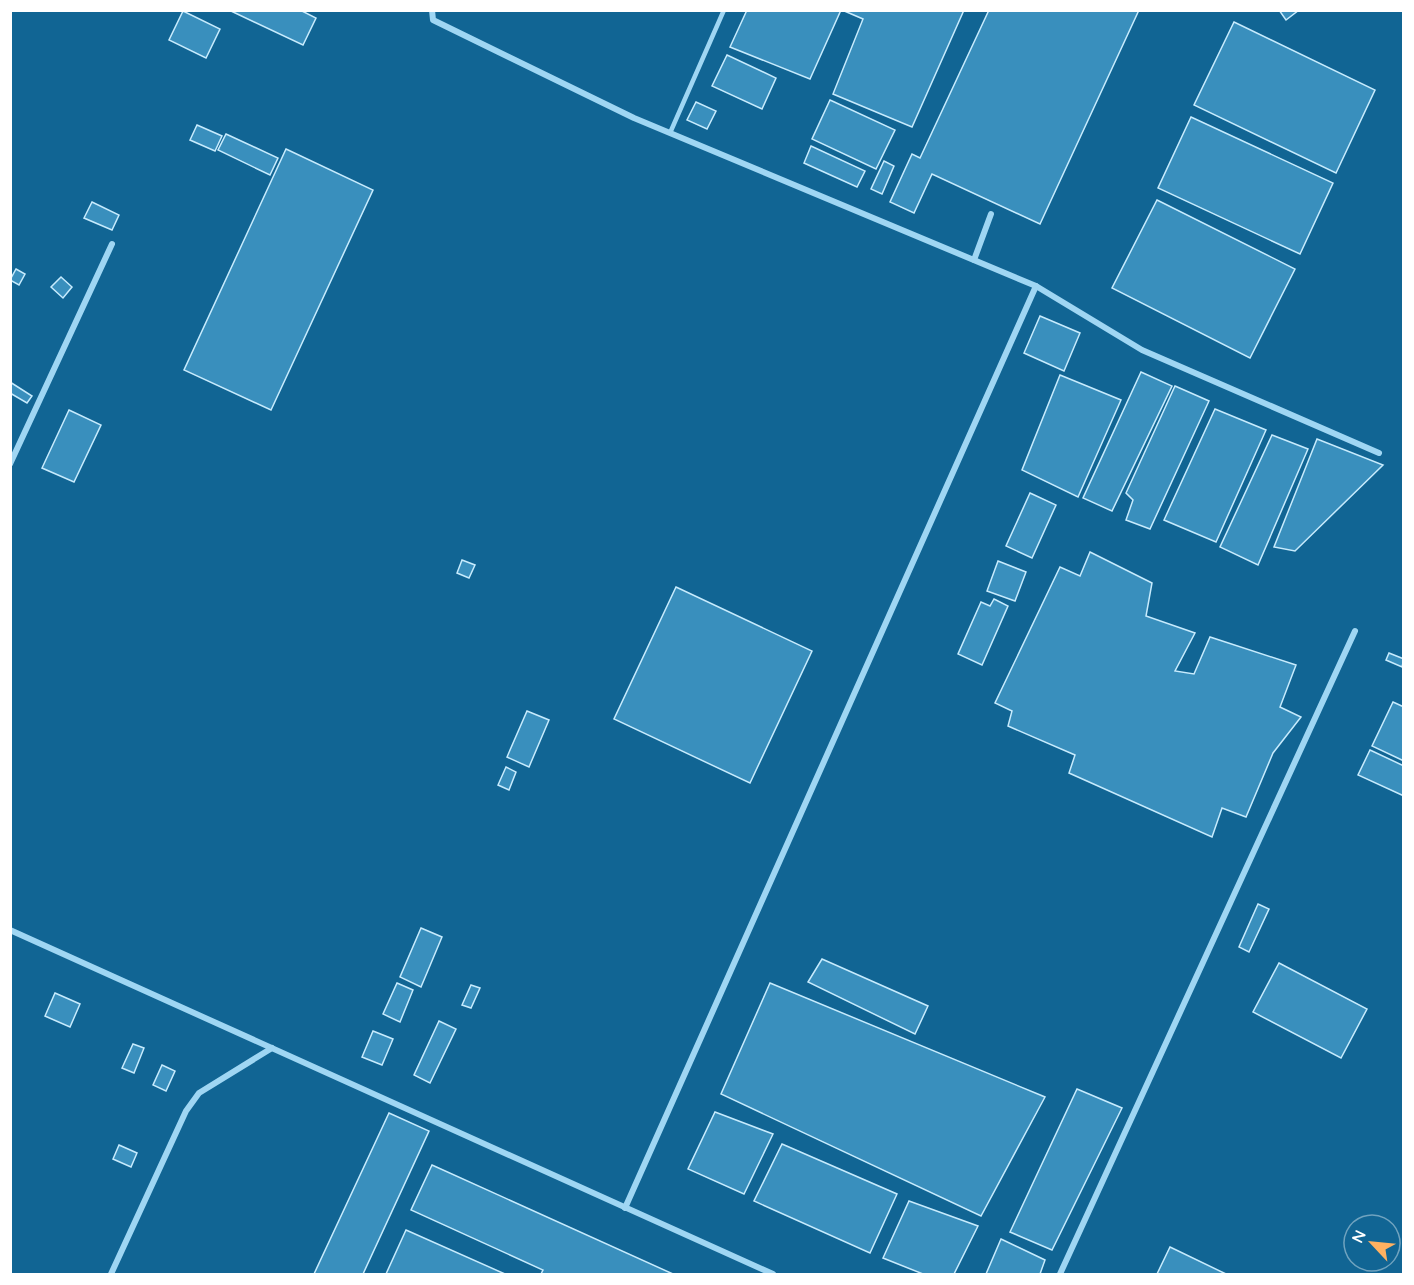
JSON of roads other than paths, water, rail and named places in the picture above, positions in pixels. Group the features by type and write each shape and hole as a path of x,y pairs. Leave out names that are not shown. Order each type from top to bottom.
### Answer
{"street":[{"path":"432,10 433,20 670,133 1036,286 1142,350 1379,453"},
{"path":"974,260 991,214"},
{"path":"10,464 112,244"},
{"path":"625,1208 1036,286"},
{"path":"1060,1275 1355,631"},
{"path":"10,930 773,1275"},
{"path":"111,1275 186,1111 199,1094 272,1048"}],"lane":[{"path":"670,133 723,10"}]}
